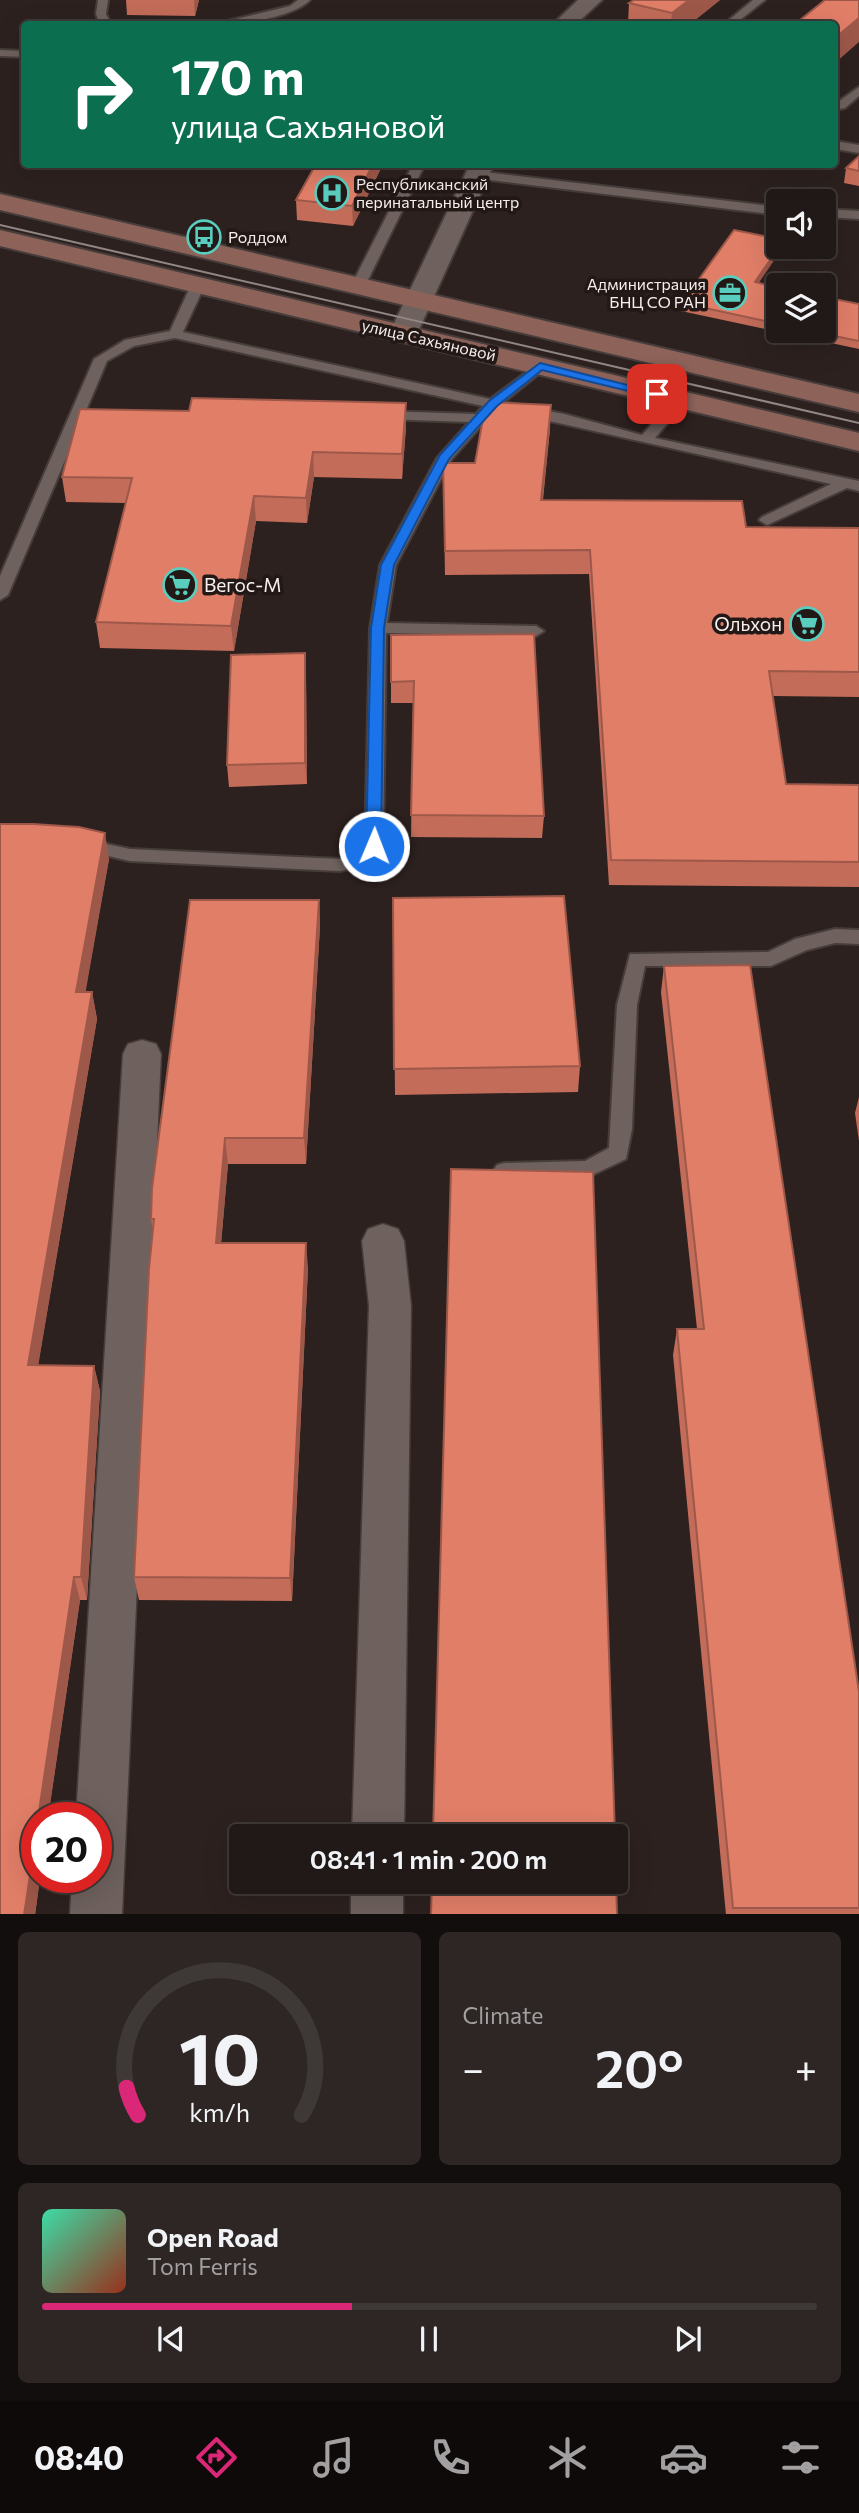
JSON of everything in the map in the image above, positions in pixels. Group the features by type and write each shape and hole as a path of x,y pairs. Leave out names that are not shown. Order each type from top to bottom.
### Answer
{"main road":[{"name":"улица Сахьяновой","path":"0,202 859,403"},
{"name":"улица Сахьяновой","path":"0,238 859,442"}],"street":[{"path":"567,21 591,0"},
{"path":"403,334 479,170"},
{"path":"96,1914 142,1054"},
{"path":"378,1824 390,1306 383,1241"},
{"path":"377,1894 377,1914"}],"lane":[{"path":"103,0 101,14 103,21"},
{"path":"235,21 294,8 305,0"},
{"path":"733,21 760,0"},
{"path":"0,53 21,54"},
{"path":"838,106 859,90"},
{"path":"838,146 859,149"},
{"path":"358,286 417,168"},
{"path":"479,170 766,209"},
{"path":"836,214 859,215"},
{"path":"175,334 198,285"},
{"path":"0,595 101,359 130,343 175,334 564,418 645,440 853,485"},
{"path":"59,843 84,845 130,855 340,865 361,861 374,846 378,628 388,565 444,458 493,404 540,366"},
{"path":"645,440 680,400"},
{"path":"369,415 479,418"},
{"path":"767,520 853,485"},
{"path":"378,628 536,631"},
{"path":"493,1172 587,1169 619,1153 624,1125 629,983 637,960 771,959 802,944 835,936 859,937"}],"building":[{"path":"634,0 689,0 672,13 629,3"},
{"path":"825,0 859,0 859,18 838,36 838,21 799,21"},
{"path":"859,156 859,171 846,168"},
{"path":"314,168 371,168 352,206 296,200"},
{"path":"734,230 766,236 766,259 771,259 755,282 766,285 766,321 682,303"},
{"path":"836,299 859,304 859,341 836,336"},
{"name":"Вегос-М","path":"192,398 406,403 402,454 313,452 306,498 254,496 231,626 96,622 132,478 62,477 80,409 189,411"},
{"path":"486,402 551,405 541,500 742,501 746,527 859,528 859,672 769,671 786,784 859,785 859,862 611,860 590,550 445,551 443,463 475,463"},
{"path":"534,634 544,816 411,815 414,681 391,682 391,635"},
{"path":"305,653 305,763 227,765 231,655"},
{"path":"0,824 79,827 105,833 76,992 92,992 28,1365 94,1366 81,1577 74,1577 40,1802 21,1802 21,1893 27,1893 24,1914 0,1914"},
{"path":"564,896 580,1066 394,1069 393,898"},
{"path":"190,900 319,900 304,1138 225,1138 216,1243 306,1243 290,1578 134,1577 149,1269 154,1219 151,1219 152,1188"},
{"path":"750,965 859,1692 859,1908 733,1908 677,1329 704,1329 664,966"},
{"path":"451,1169 593,1172 615,1824 433,1824"},
{"path":"432,1894 616,1894 617,1914 431,1914"}],"tram line":[{"path":"0,225 859,423"}],"place":[{"name":"Республиканский перинатальный центр","path":"332,193"},
{"name":"Роддом","path":"204,237"},
{"name":"Администрация БНЦ СО РАН","path":"730,293"},
{"name":"Вегос-М","path":"180,585"},
{"name":"Ольхон","path":"807,624"}],"route":[{"path":"374,846 378,628 388,565 444,458 493,404 540,366 657,394"}]}
